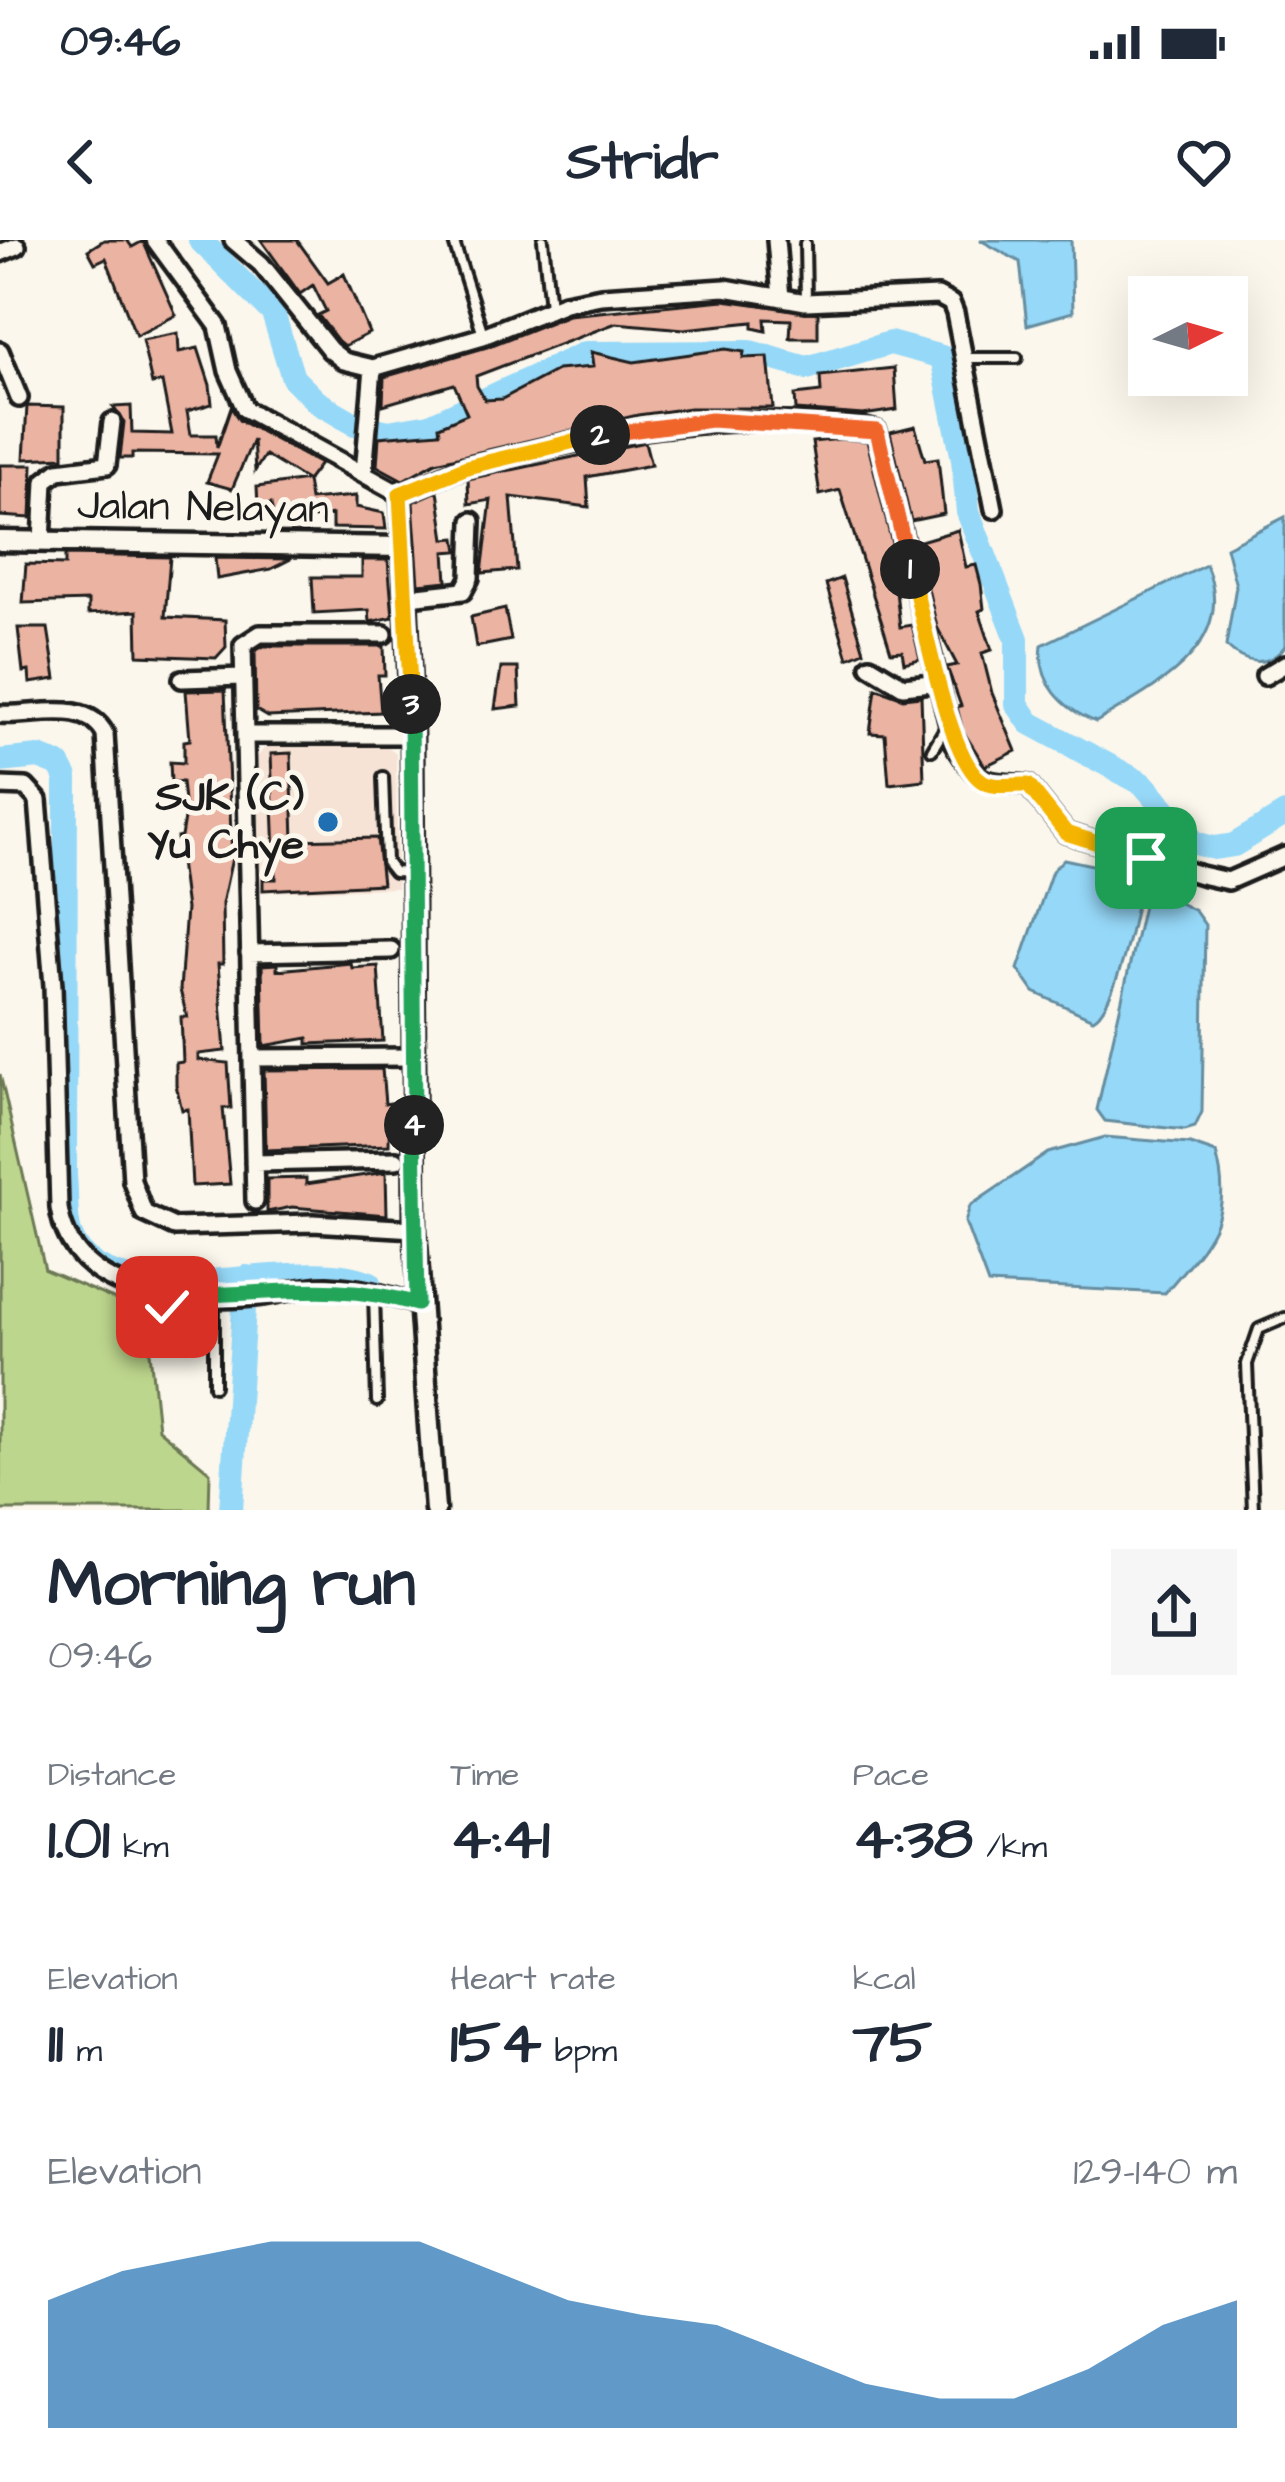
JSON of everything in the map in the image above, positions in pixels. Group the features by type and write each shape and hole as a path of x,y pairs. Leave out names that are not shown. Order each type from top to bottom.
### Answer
{"street":[{"path":"154,240 218,326 228,370 245,409 364,467 400,494 409,597 412,735 417,1304 435,1510"},
{"path":"233,240 261,264 330,350 344,361 373,368 601,296 725,288 806,302 943,297 953,307 994,508"},
{"path":"776,240 781,298"},
{"path":"0,254 17,246"},
{"path":"0,351 19,398"},
{"path":"364,467 373,368"},
{"path":"400,494 467,467 648,428 711,420 871,429 884,442 953,742 979,780 992,785 1028,785 1057,824 1077,838 1228,880 1285,856"},
{"path":"42,542 45,481 58,471 107,465 112,422"},
{"path":"409,597 455,594 466,587 472,521"},
{"name":"Jalan Nelayan","path":"0,542 404,547"},
{"path":"255,1201 243,645 255,636 384,634"},
{"path":"1265,676 1285,664"},
{"path":"870,666 903,686 941,682"},
{"path":"182,679 243,677"},
{"path":"0,714 81,713 97,721 105,734 132,1181 144,1213 173,1227 313,1223 415,1229"},
{"path":"245,735 412,735"},
{"path":"0,786 26,787 38,800 63,1236 76,1257 103,1277 165,1294 249,1297 310,1286 374,1291 417,1304"},
{"path":"249,953 391,950"},
{"path":"252,1058 412,1057"},
{"path":"254,1163 396,1160"}],"lane":[{"path":"543,240 550,309"},
{"path":"805,244 806,302"},
{"path":"455,246 483,335"},
{"path":"964,358 1017,358"},
{"path":"932,750 949,722"},
{"path":"383,777 386,862 394,872 413,873"},
{"path":"374,1291 376,1401"},
{"path":"165,1294 172,1313 213,1315"},
{"path":"214,1297 214,1386"},
{"path":"1253,1510 1247,1353 1259,1329 1285,1318"}],"shaded area":[{"name":"SJK (C) Yu Chye","path":"268,744 385,744 396,753 397,888 261,892 257,757"}],"green space":[{"path":"0,1074 45,1270 146,1313 158,1429 210,1472 209,1510 0,1510"}],"water":[{"path":"980,240 1071,240 1073,312 1027,325 1020,262"},
{"path":"1285,517 1285,646 1264,661 1248,660 1226,646 1236,586 1226,547"},
{"path":"1206,565 1213,594 1211,619 1186,661 1096,722 1063,702 1048,683 1042,645"},
{"path":"1064,859 1120,871 1138,883 1117,979 1093,1019 1034,992 1018,969 1052,871"},
{"path":"1158,892 1195,911 1205,925 1202,1112 1195,1127 1185,1130 1105,1121 1097,1110 1145,897"},
{"path":"1105,1137 1190,1144 1216,1153 1221,1176 1219,1214 1193,1260 1165,1293 988,1284 965,1222 970,1206 1048,1153"}],"building":[{"path":"104,240 127,240 132,247 143,241 176,315 136,336 106,258 95,263 88,250"},
{"path":"261,240 297,240 328,283 344,274 369,333 344,346 338,341 318,315 326,311 313,285 300,294"},
{"path":"724,300 818,313 818,338 790,338 791,320 765,319 766,331 753,328 753,322 684,329 616,323 476,376 477,386 485,400 502,399 557,370 593,367 591,352 634,362 726,349 744,352 743,358 768,357 773,408 690,408 638,415 436,462 403,480 377,466 379,437 440,432 439,426 467,414 454,384 383,405 384,377 487,347 568,315"},
{"path":"178,333 179,352 198,348 210,385 212,404 187,411 191,435 216,435 217,448 231,407 239,420 320,464 307,481 310,500 356,496 356,507 384,513 386,529 332,528 332,515 274,524 271,504 258,506 257,487 306,480 265,455 255,471 253,440 232,489 207,482 218,454 132,453 132,458 120,458 124,422 113,407 131,406 132,433 172,434 162,382 152,384 142,340"},
{"path":"894,368 897,410 863,415 796,410 795,395 821,392 820,376"},
{"path":"27,406 64,407 64,457 24,459"},
{"path":"915,426 925,460 938,458 944,514 911,521 890,432"},
{"path":"867,441 903,589 896,591 900,627 912,625 920,659 904,663 902,651 891,652 840,490 820,495 812,442"},
{"path":"645,442 651,465 587,477 589,507 511,497 517,570 482,573 491,500 469,504 468,479"},
{"path":"0,465 33,465 31,518 0,516"},
{"path":"438,491 445,539 456,538 458,551 445,552 447,581 419,584 413,502"},
{"path":"958,530 966,567 976,565 981,584 984,609 979,611 992,650 982,653 992,693 1016,751 985,766 963,731 957,707 961,706 947,667 957,665 937,627 917,542"},
{"path":"65,555 170,557 165,617 225,620 226,647 216,658 138,655 137,611 88,614 88,601 23,603 26,564 65,565"},
{"path":"215,558 291,559 271,569 217,579"},
{"path":"362,560 388,560 393,617 370,622 369,610 314,613 312,577 362,577"},
{"path":"842,578 864,651 848,658 826,584"},
{"path":"505,609 511,640 476,647 471,617"},
{"path":"18,628 48,628 56,679 30,683 29,671 23,672"},
{"path":"264,646 384,646 385,675 378,675 381,712 268,717 256,710 255,651"},
{"path":"501,668 518,668 520,706 495,709"},
{"path":"876,688 903,698 921,696 924,780 889,784 885,734 870,733"},
{"path":"225,690 232,858 222,904 223,964 218,964 225,1051 198,1054 198,1060 228,1063 231,1108 223,1108 230,1184 192,1186 188,1109 182,1110 176,1085 176,1063 183,1062 181,1017 187,1017 180,990 186,909 177,838 185,812 182,782 171,782 170,762 184,763 184,741 190,740 186,691"},
{"path":"291,753 294,840 377,838 382,884 263,890 263,879 276,879 271,754"},
{"path":"351,963 352,968 378,966 383,1041 308,1044 308,1038 264,1046 262,965 277,964 277,970"},
{"path":"382,1069 385,1104 390,1103 389,1145 266,1150 264,1070"},
{"path":"386,1172 387,1215 292,1207 267,1212 267,1179 306,1178 306,1184"}],"waterway":[{"path":"200,240 273,313 293,378 317,402 355,424 388,432 430,425 586,353 750,352 807,368 890,343 942,357 963,459 968,512 1017,639 1017,704 1030,723 1143,784 1195,843 1214,848 1234,845 1285,814"},
{"path":"0,761 39,757 59,765 66,778 65,1176 70,1233 90,1261 121,1276 205,1281 338,1275 370,1283"},
{"path":"231,1510 246,1277"}],"place":[{"name":"SJK (C) Yu Chye","path":"328,822"}],"route":[{"path":"167,1307 165,1294 255,1297 310,1286 374,1291 417,1304 412,735 409,597 400,494 460,469 512,460 569,441 684,423 800,422 877,431 884,442 953,742 979,780 992,785 1028,785 1066,833 1146,858"}]}
